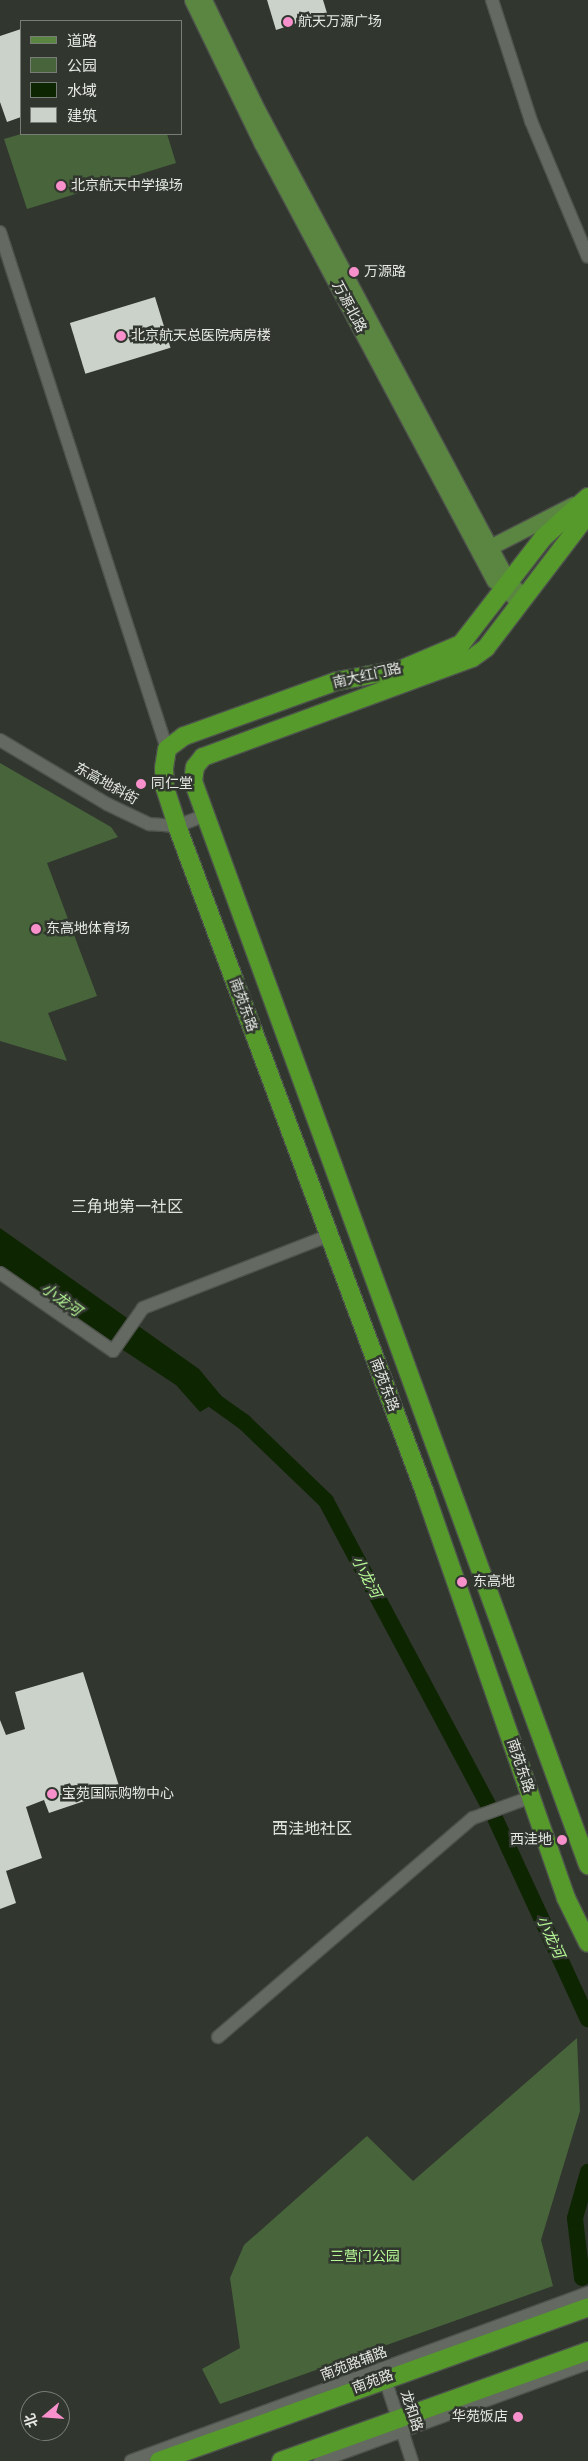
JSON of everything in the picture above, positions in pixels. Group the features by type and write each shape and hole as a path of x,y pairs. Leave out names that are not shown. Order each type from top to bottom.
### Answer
{"highway":[{"name":"南大红门路","path":"167,749 184,736 205,727 338,681 402,669 448,651 476,628 563,516 588,497"},
{"name":"南大红门路","path":"203,816 193,781 195,767 203,757 458,665 486,648 588,514"},
{"path":"167,749 165,788 177,826"},
{"name":"南苑东路","path":"203,816 588,1865"},
{"name":"南苑东路","path":"177,826 425,1493 522,1800 588,1944"},
{"name":"南苑路","path":"159,2461 383,2374 588,2307"},
{"path":"281,2461 399,2425 588,2351"},
{"path":"200,2446 222,2429"}],"main road":[{"name":"万源北路","path":"192,0 262,144 494,580 506,587"},
{"name":"万源北路","path":"204,0 257,109 490,547 506,587"},
{"path":"490,547 588,497"},
{"path":"506,587 523,599"}],"street":[{"path":"492,0 531,121 588,257"},
{"path":"1,237 167,749"},
{"name":"东高地斜街","path":"0,740 107,804 149,824 177,826 203,816"},
{"path":"0,1273 113,1351 143,1308 328,1236"},
{"path":"218,2037 473,1818 522,1800"},
{"name":"南苑路辅路","path":"131,2461 383,2374 588,2293"},
{"path":"320,2461 399,2425 588,2363"},
{"name":"龙和路","path":"383,2374 412,2461"}],"green space":[{"name":"北京航天中学操场","path":"20,134 167,135 176,163 27,209 4,139"},
{"name":"东高地体育场","path":"0,763 111,827 118,837 47,863 97,996 48,1013 67,1061 0,1041"},
{"name":"三营门公园","path":"577,2038 580,2111 541,2240 553,2286 220,2404 202,2369 240,2348 230,2278 244,2245 367,2136 413,2181"}],"water":[{"path":"0,1228 199,1369 223,1398 200,1412 176,1385 0,1269"}],"building":[{"name":"航天万源广场","path":"267,0 323,0 327,13 276,30"},
{"path":"20,29 20,117 7,122 0,102 0,36"},
{"name":"北京航天总医院病房楼","path":"155,297 170,348 85,374 70,323"},
{"name":"宝苑国际购物中心","path":"83,1672 120,1789 49,1813 44,1800 26,1807 42,1858 6,1871 16,1903 0,1909 0,1720 6,1735 25,1729 15,1692"}],"waterway":[{"name":"小龙河","path":"199,1390 244,1422 326,1501 494,1816 588,2019"},
{"name":"小龙河","path":"582,2278 575,2218 588,2172"}],"place":[{"name":"航天万源广场","path":"288,22"},
{"name":"北京航天中学操场","path":"61,186"},
{"name":"万源路","path":"354,272"},
{"name":"北京航天总医院病房楼","path":"121,336"},
{"name":"同仁堂","path":"141,784"},
{"name":"东高地体育场","path":"36,929"},
{"name":"东高地","path":"462,1582"},
{"name":"宝苑国际购物中心","path":"52,1794"},
{"name":"西洼地","path":"562,1840"},
{"name":"华苑饭店","path":"518,2417"}],"district":[{"name":"三角地第一社区","path":"127,1207"},
{"name":"西洼地社区","path":"312,1829"}]}
